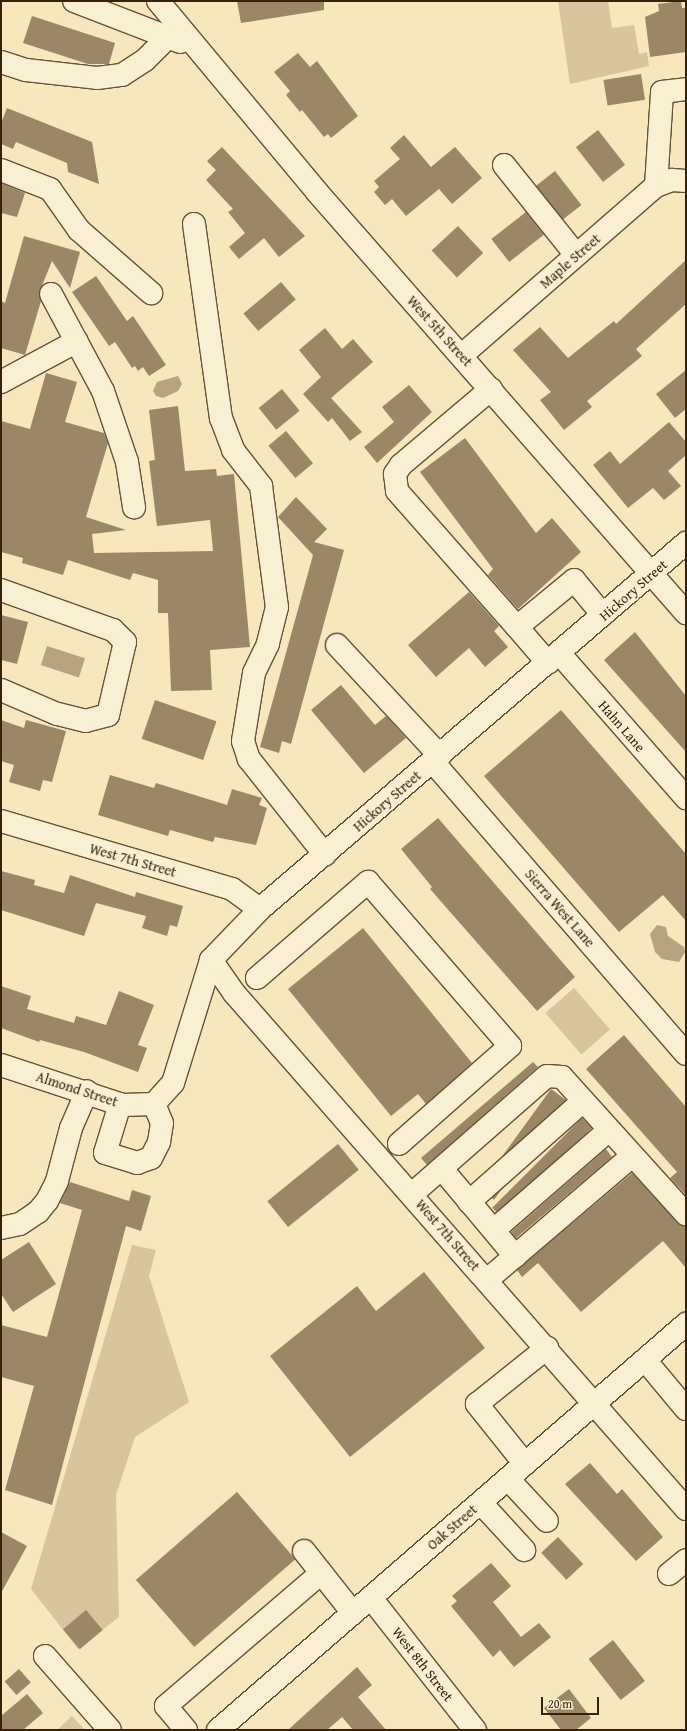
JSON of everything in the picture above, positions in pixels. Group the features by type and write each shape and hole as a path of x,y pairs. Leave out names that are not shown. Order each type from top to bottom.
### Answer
{"street":[{"path":"74,1 194,47"},
{"name":"West 5th Street","path":"158,1 194,47 686,613"},
{"path":"1,62 26,70 97,78 122,75 145,60 168,37"},
{"path":"656,186 662,92 686,89"},
{"path":"504,165 576,255"},
{"path":"1,170 50,189 79,230 151,293"},
{"name":"Maple Street","path":"462,355 656,186 672,180 686,181"},
{"path":"194,224 221,418 233,450 261,486 277,607 268,644 254,673 243,741 249,759 325,855"},
{"path":"51,294 103,392 127,462 134,507"},
{"path":"1,382 77,341"},
{"name":"Hahn Lane","path":"491,389 401,465 395,474 397,491 517,627 553,658 686,798"},
{"name":"Hickory Street","path":"154,1104 173,1084 211,960 260,909 325,855 686,543"},
{"path":"517,627 574,580 603,615"},
{"path":"1,590 113,630 125,642 108,715 86,721 57,714 1,690"},
{"name":"Sierra West Lane","path":"337,645 436,759 686,1054"},
{"name":"West 7th Street","path":"1,821 232,889 260,909"},
{"path":"257,978 368,882 510,1046 399,1144"},
{"name":"West 7th Street","path":"211,960 234,993 547,1348 686,1510"},
{"name":"Almond Street","path":"1,1065 87,1091 120,1104 138,1107 154,1104"},
{"path":"412,1194 548,1076 562,1077 686,1214"},
{"path":"1,1228 20,1224 38,1212 47,1201 57,1181 71,1128 87,1091"},
{"path":"469,1202 584,1101"},
{"path":"120,1104 105,1153 137,1163 150,1158 159,1142 162,1123 154,1104"},
{"path":"494,1230 609,1130"},
{"path":"487,1280 632,1156"},
{"path":"442,1169 515,1256"},
{"name":"Oak Street","path":"218,1730 644,1360 684,1331"},
{"path":"525,1464 477,1404 547,1348"},
{"path":"644,1360 686,1409"},
{"path":"508,1479 547,1521"},
{"path":"481,1503 524,1550"},
{"path":"304,1551 353,1613"},
{"path":"669,1574 686,1560"},
{"path":"186,1730 166,1706 321,1573"},
{"name":"West 8th Street","path":"371,1598 475,1730"},
{"path":"45,1656 110,1730"}],"shaded area":[{"path":"558,1 608,1 612,28 634,25 639,54 647,52 649,66 570,84"},
{"path":"178,376 182,384 178,391 163,398 156,396 153,391 157,382"},
{"path":"47,646 85,658 79,677 41,665"},
{"path":"657,925 666,927 668,936 684,947 685,952 679,962 662,959 655,952 650,934"},
{"path":"574,988 610,1030 581,1054 545,1013"},
{"path":"132,1245 156,1250 149,1276 189,1402 135,1437 116,1495 119,1617 78,1649 31,1589"},
{"path":"72,1716 85,1730 57,1730"}],"building":[{"path":"237,1 324,1 324,10 241,23"},
{"path":"681,1 682,8 686,8 686,52 650,57 645,17 659,11 658,4"},
{"path":"32,16 115,43 109,64 88,64 23,43"},
{"path":"298,53 310,67 317,61 358,116 331,138 328,134 324,137 302,110 300,112 286,95 290,91 274,72"},
{"path":"641,74 645,100 608,106 603,80"},
{"path":"7,108 92,142 99,184 68,172 67,163 16,142 13,149 1,144 1,123"},
{"path":"598,130 625,165 603,182 576,147"},
{"path":"404,135 431,167 455,147 482,178 452,204 439,189 406,216 392,199 385,205 374,192 379,187 374,181 400,159 390,148"},
{"path":"222,147 305,236 279,257 264,238 239,259 229,247 245,233 228,212 233,209 206,180 216,170 207,161"},
{"path":"555,171 581,205 563,220 536,186"},
{"path":"1,183 25,193 17,217 1,213"},
{"path":"526,212 544,235 509,262 491,239"},
{"path":"458,226 483,253 457,278 432,251"},
{"path":"24,236 80,252 70,288 52,261 39,293 41,301 25,355 1,348 1,301 5,303"},
{"path":"686,260 686,304 636,349 642,356 587,401 592,407 564,430 540,400 551,392 513,350 540,327 568,358 614,321 616,324"},
{"path":"96,276 127,321 133,316 166,365 149,376 143,367 138,371 135,366 132,368 115,342 109,346 72,292"},
{"path":"281,282 296,300 258,331 243,313"},
{"path":"325,328 342,349 353,339 373,362 331,398 362,432 350,441 332,418 328,422 303,394 321,377 299,350"},
{"path":"686,370 686,409 675,418 656,394"},
{"path":"46,373 77,382 65,422 104,433 108,443 86,517 126,530 92,534 94,553 213,551 210,520 157,526 149,461 155,460 149,410 178,406 185,471 216,469 217,476 234,474 250,647 210,650 212,690 171,691 168,613 158,613 158,580 133,573 130,580 68,560 63,575 22,563 23,558 1,552 1,421 30,429"},
{"path":"409,385 432,412 377,463 364,447 394,422 382,407"},
{"path":"282,389 300,411 276,430 259,408"},
{"path":"669,422 686,442 686,455 668,471 681,486 664,500 653,488 628,508 593,465 610,451 620,464"},
{"path":"286,431 313,463 295,478 268,446"},
{"path":"465,438 536,533 552,518 581,552 518,609 488,575 493,569 420,472"},
{"path":"296,497 327,529 314,542 344,550 291,744 282,741 279,753 260,747 313,555 278,517"},
{"path":"469,592 499,626 494,631 508,647 485,667 469,648 436,677 408,645"},
{"path":"1,615 28,622 17,664 1,660"},
{"path":"635,632 686,696 686,752 604,660"},
{"path":"341,685 375,725 386,716 406,738 364,773 311,710"},
{"path":"155,700 216,721 203,760 142,739"},
{"path":"561,710 686,854 686,921 663,895 619,932 484,776"},
{"path":"1,720 24,728 26,720 66,731 52,782 43,780 40,791 9,782 14,765 1,761"},
{"path":"110,775 154,788 156,783 227,805 232,789 262,798 259,805 267,808 256,845 215,837 213,842 170,830 168,836 98,815"},
{"path":"438,818 575,977 537,1011 430,889 432,887 401,849"},
{"path":"1,871 35,880 34,885 64,893 70,875 135,897 136,892 183,906 177,927 170,925 167,936 142,928 146,916 96,903 84,936 1,910"},
{"path":"363,928 472,1063 426,1104 418,1094 391,1116 288,989"},
{"path":"1,986 31,996 27,1009 74,1023 76,1016 106,1025 119,991 154,1005 138,1045 147,1048 138,1072 84,1052 40,1040 39,1042 1,1028"},
{"path":"624,1035 686,1107 686,1195 670,1178 677,1172 586,1069"},
{"path":"533,1062 538,1067 427,1165 421,1158"},
{"path":"551,1089 566,1100 494,1200 479,1189"},
{"path":"582,1118 592,1128 502,1218 492,1208"},
{"path":"338,1144 359,1170 288,1227 267,1201"},
{"path":"606,1149 612,1157 516,1238 511,1232"},
{"path":"632,1173 677,1222 686,1226 686,1268 663,1241 581,1312 538,1263 522,1277 517,1270"},
{"path":"70,1182 129,1201 132,1190 151,1196 141,1231 126,1226 52,1505 5,1490 34,1386 1,1377 1,1325 47,1337 82,1210 60,1203"},
{"path":"29,1242 56,1284 13,1312 1,1294 1,1260"},
{"path":"424,1272 485,1348 350,1457 270,1356 357,1286 376,1311"},
{"path":"590,1463 617,1494 622,1489 663,1537 636,1561 565,1484"},
{"path":"237,1492 295,1559 194,1647 136,1580"},
{"path":"1,1532 27,1546 1,1593"},
{"path":"558,1537 583,1564 566,1580 541,1553"},
{"path":"491,1563 511,1586 493,1602 521,1637 539,1623 551,1637 514,1667 500,1650 493,1657 451,1606 457,1601 452,1596"},
{"path":"86,1610 103,1630 80,1649 63,1629"},
{"path":"613,1640 645,1681 621,1700 589,1659"},
{"path":"357,1667 372,1685 358,1697 386,1730 353,1730 342,1717 327,1730 288,1730"},
{"path":"19,1669 31,1683 16,1695 5,1681"},
{"path":"569,1689 591,1718 576,1730 561,1730 544,1708"},
{"path":"27,1694 43,1713 23,1730 1,1730 1,1716"}]}
